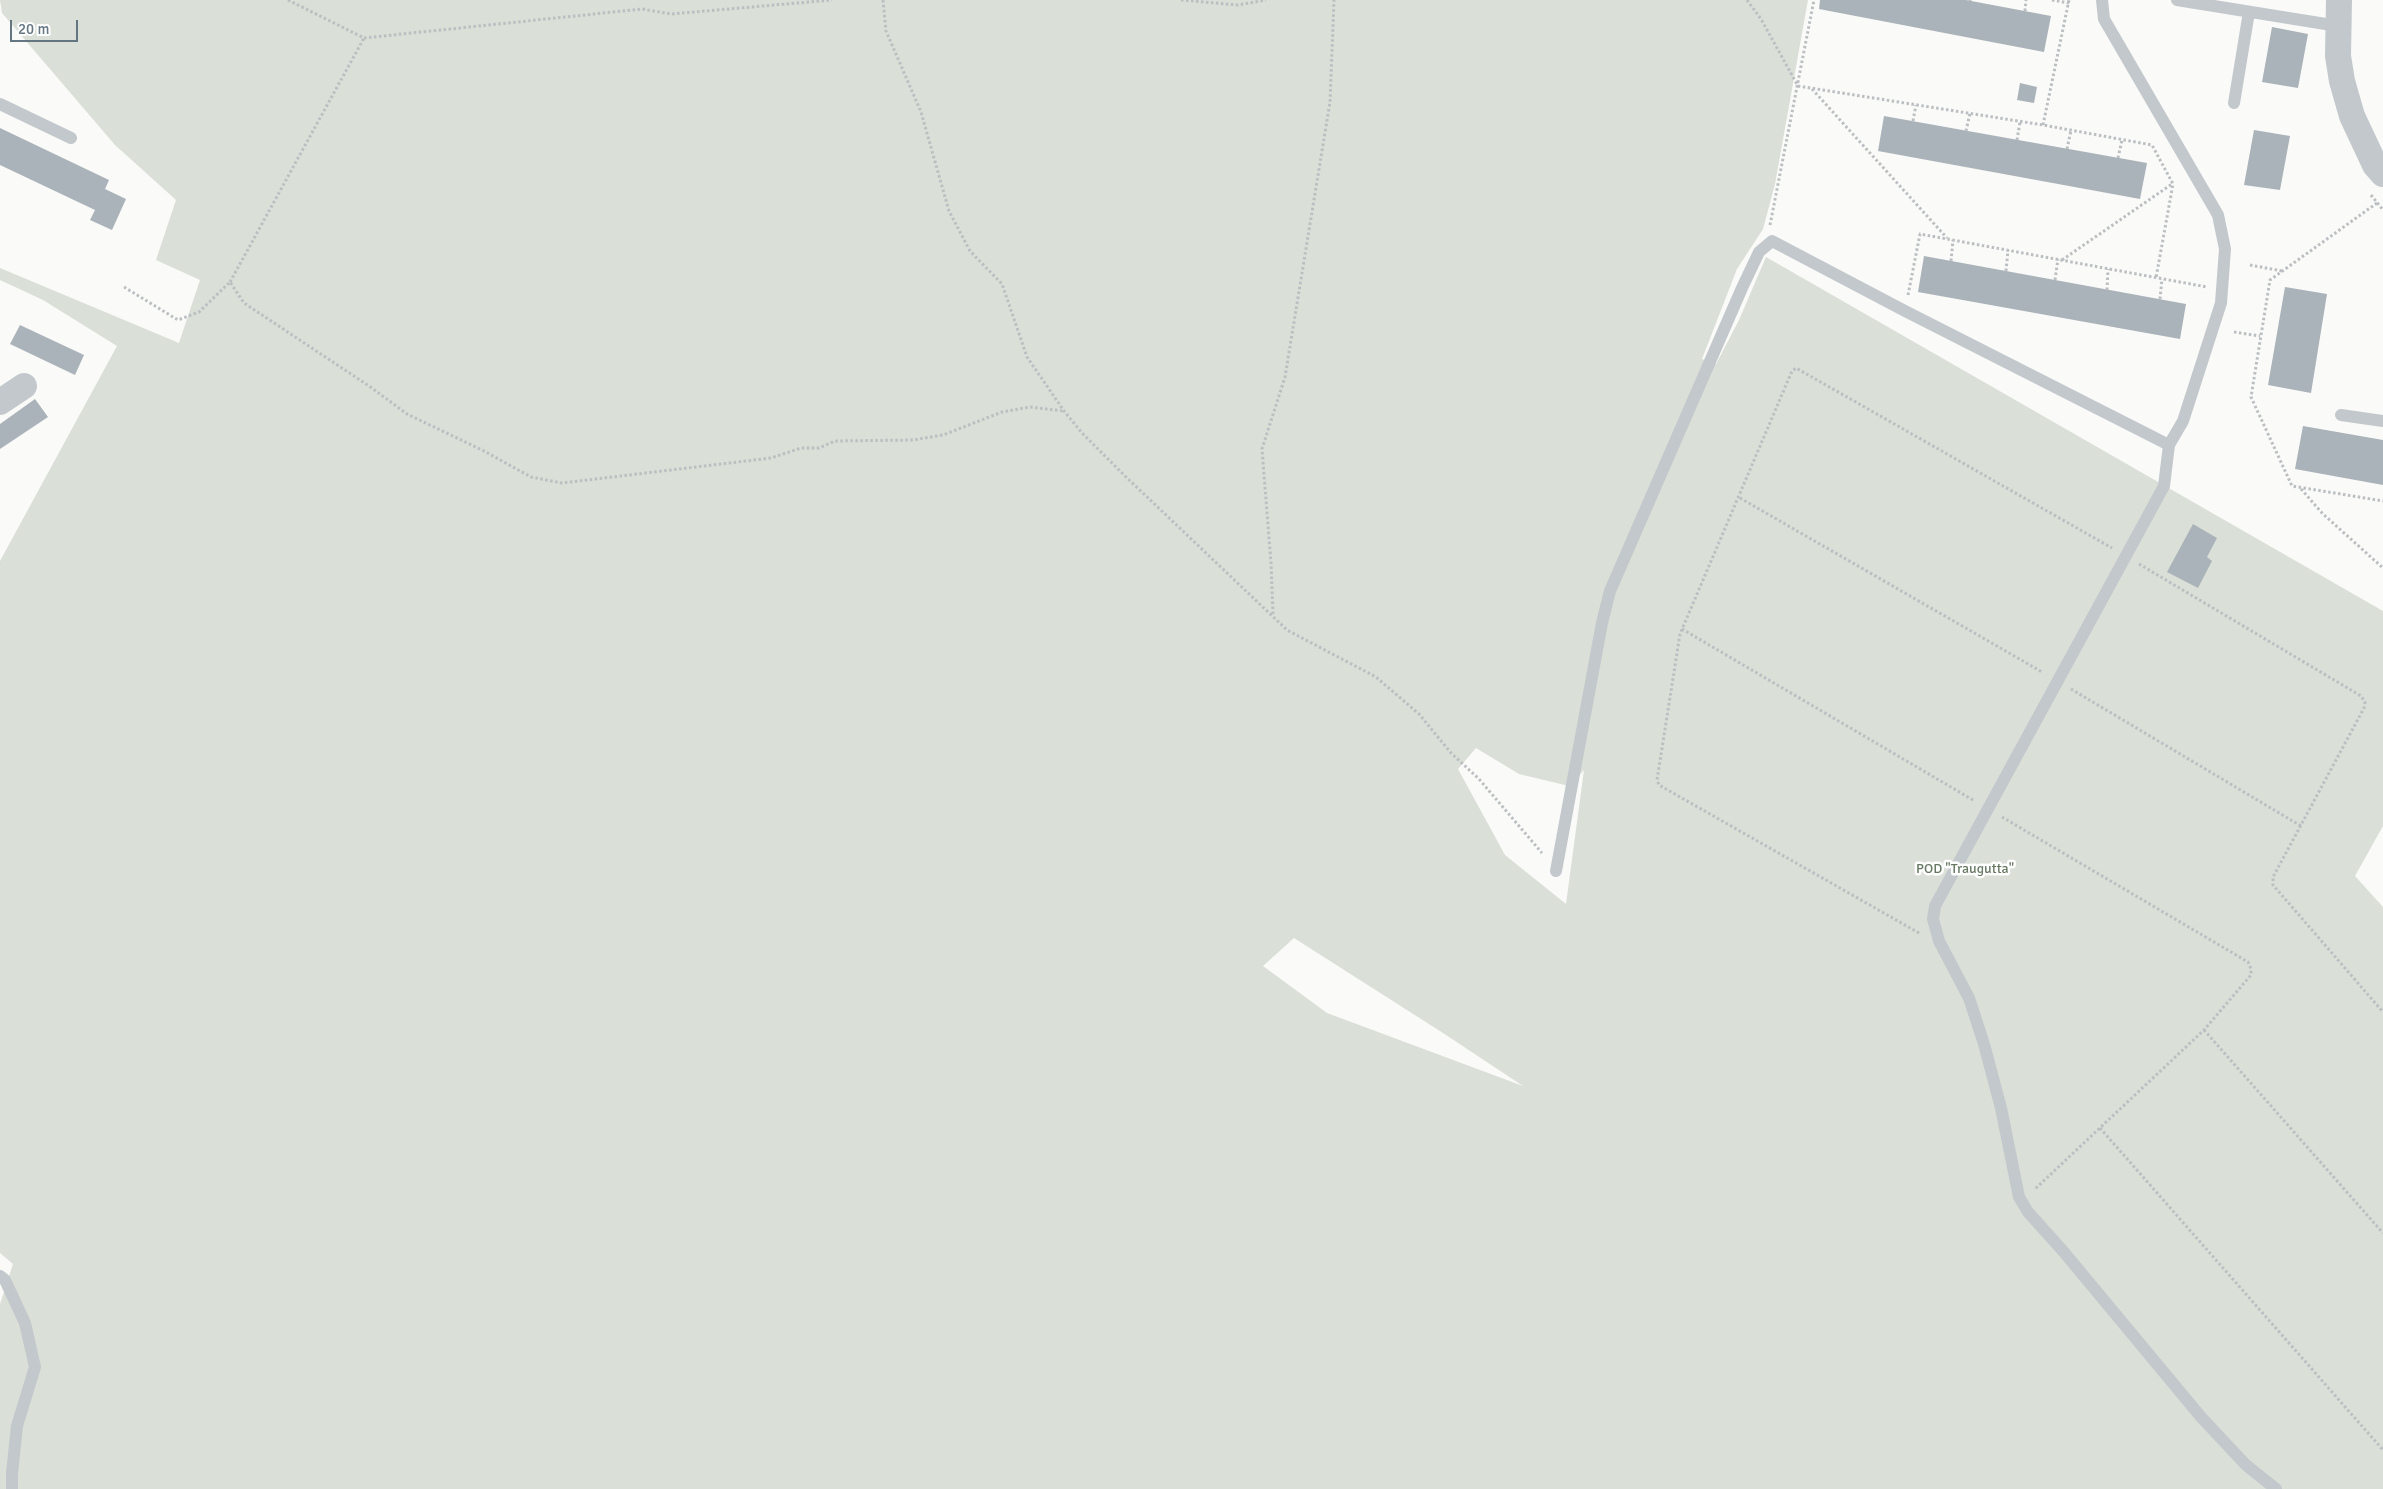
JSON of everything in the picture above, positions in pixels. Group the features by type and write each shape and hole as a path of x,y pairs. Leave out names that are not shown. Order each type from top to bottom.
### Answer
{"street":[{"path":"2339,0 2338,26 2342,81 2352,116 2375,164 2383,174"},
{"path":"0,402 24,386"}],"lane":[{"path":"2102,0 2104,19 2218,215 2225,250 2221,303 2183,421 2169,445 2164,486 1935,906 1934,919 1942,946 1969,998 1984,1044 2001,1108 2019,1197 2028,1212 2064,1251 2201,1417 2246,1465 2276,1489"},
{"path":"2177,0 2338,26"},
{"path":"2234,103 2249,12"},
{"path":"0,104 71,138"},
{"path":"1556,871 1602,623 1610,591 1742,288 1759,252 1772,241 2169,445"},
{"path":"2341,415 2383,421"},
{"path":"0,1276 5,1280 25,1323 35,1367 17,1426 12,1489"}],"path":[{"path":"288,0 364,38 642,9 671,14 832,0"},
{"path":"883,0 886,31 921,112 949,211 970,250 1002,284 1027,357 1064,411 1082,433 1125,476 1287,630 1376,677 1419,714 1451,753 1480,779 1556,871"},
{"path":"1181,0 1238,5 1266,0"},
{"path":"1272,614 1270,553 1262,449 1285,376 1330,102 1334,0"},
{"path":"1747,0 1761,19 1798,86"},
{"path":"1772,241 1770,224 1814,0"},
{"path":"2024,11 2026,0"},
{"path":"2044,125 2069,1 2052,0"},
{"path":"124,287 178,320 199,312 230,282 364,38"},
{"path":"1798,86 2044,125 2152,145 2173,184 2156,278"},
{"path":"1812,88 1947,239"},
{"path":"1913,121 1916,105"},
{"path":"1966,131 1970,114"},
{"path":"2016,140 2020,122"},
{"path":"2067,149 2071,130"},
{"path":"2118,158 2122,140"},
{"path":"2055,280 2060,260 2173,184"},
{"path":"2377,204 2270,280 2251,397 2292,486 2383,501"},
{"path":"1905,311 1920,234 2222,289"},
{"path":"1952,261 1953,240"},
{"path":"2006,271 2008,250"},
{"path":"2250,265 2282,272"},
{"path":"2107,290 2108,269"},
{"path":"2160,299 2162,279"},
{"path":"230,282 244,303 369,386 407,414 484,451 531,478 562,483 770,458 801,448 819,448 835,441 913,440 943,435 1002,412 1030,407 1064,411"},
{"path":"2234,332 2260,336"},
{"path":"1942,946 1659,786 1657,780 1682,629 1740,498 1792,371 1796,368 2126,556 2360,696 2365,702 2364,708 2274,877 2273,885 2383,1012"},
{"path":"2300,488 2323,514 2383,568"},
{"path":"1740,498 2057,681 2301,826"},
{"path":"1682,629 2248,962 2252,975 2204,1030 2022,1202"},
{"path":"2204,1030 2383,1234"},
{"path":"2100,1128 2383,1450"}],"green space":[{"name":"POD \"Traugutta\"","path":"0,0 1808,0 1775,184 1763,229 1737,269 1702,359 1716,364 1739,320 1766,257 2383,611 2383,826 2355,876 2383,907 2383,1489 0,1489 0,1304 13,1264 0,1253 0,561 117,346 43,300 0,280 0,268 179,343 200,280 156,260 176,200 115,145 2,13","holes":["1476,748 1519,774 1569,786 1584,770 1566,904 1505,855 1458,769","1294,938 1443,1033 1523,1086 1327,1013 1263,966"]}],"building":[{"path":"1820,0 1966,0 2051,16 2044,52 1819,9"},
{"path":"2272,27 2308,34 2298,88 2262,82"},
{"path":"2020,83 2037,87 2034,103 2017,100"},
{"path":"1884,116 2147,163 2140,199 1878,151"},
{"path":"0,128 109,180 105,189 126,199 112,230 90,220 95,210 0,165"},
{"path":"2254,130 2290,136 2280,190 2244,185"},
{"path":"1924,256 2186,304 2180,339 1918,292"},
{"path":"2285,287 2327,294 2311,393 2268,385"},
{"path":"20,325 84,355 75,375 10,344"},
{"path":"35,399 48,417 0,449 0,424"},
{"path":"2303,426 2383,440 2383,485 2295,469"},
{"path":"2193,524 2217,538 2207,557 2212,561 2198,588 2167,572"}]}
